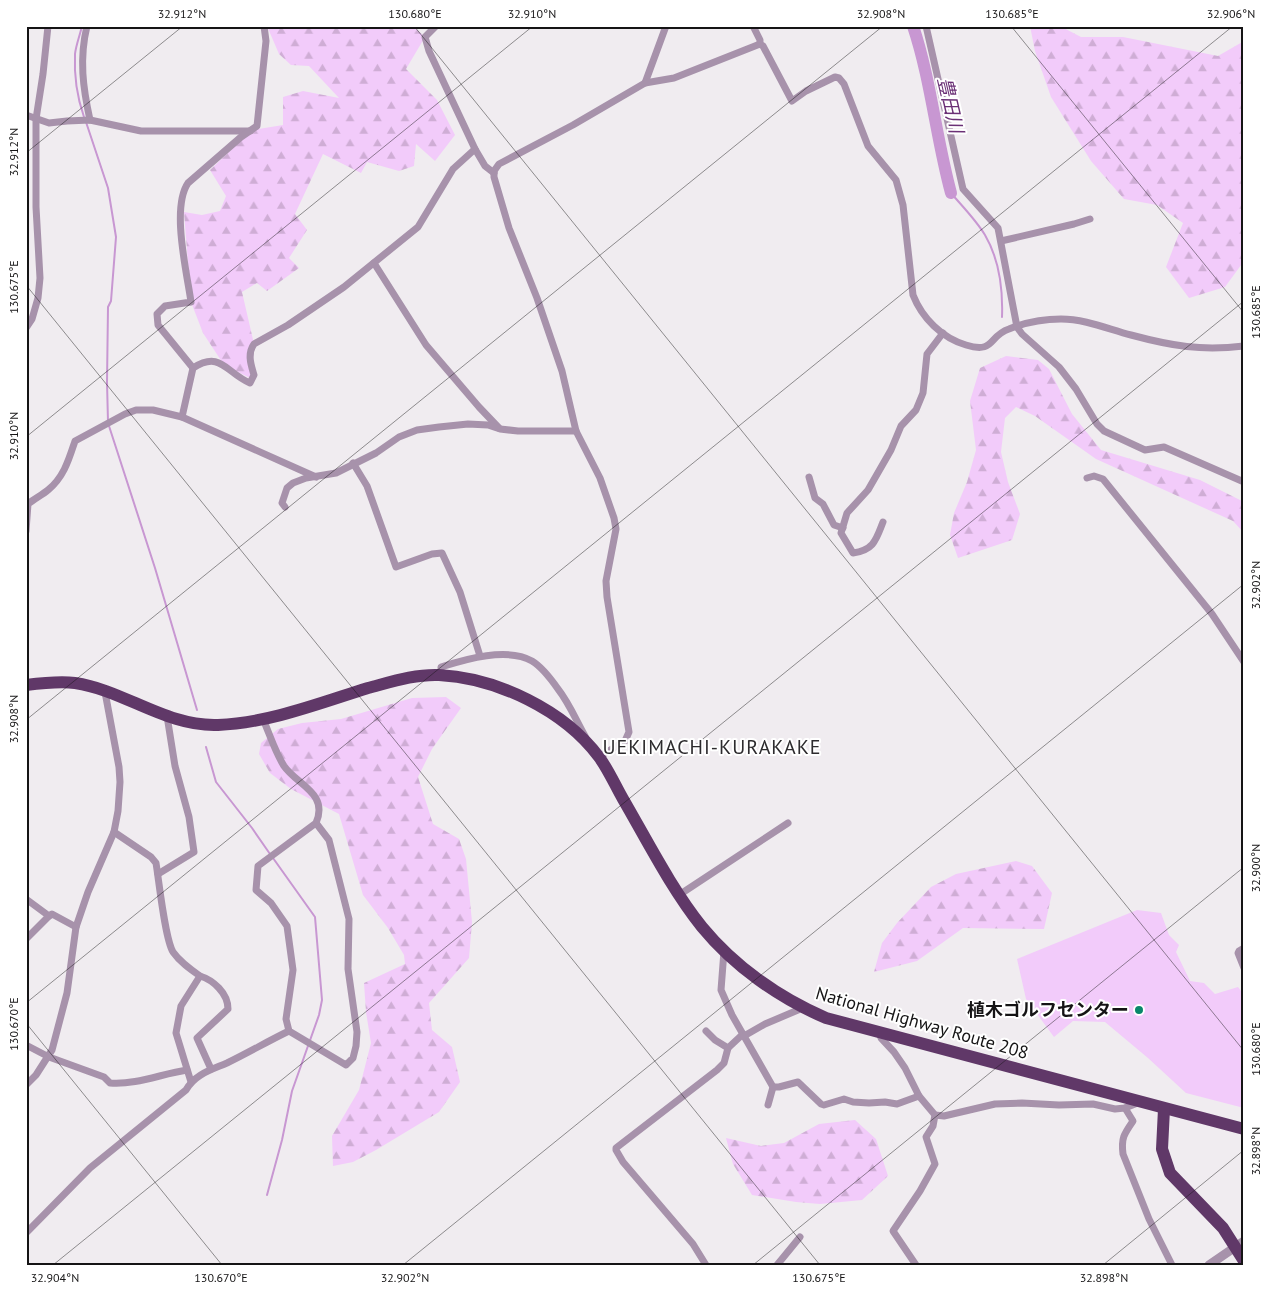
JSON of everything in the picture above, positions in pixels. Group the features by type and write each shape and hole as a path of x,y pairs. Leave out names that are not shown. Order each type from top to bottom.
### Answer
{"highway":[{"name":"National Highway Route 208","path":"26,685 75,683 106,692 167,716 194,724 217,725 263,719 394,681 423,675 441,675 506,690 530,700 556,716 578,734 599,757 679,894 702,927 743,967 801,1007 826,1018 1244,1129"},
{"path":"1164,1109 1162,1149 1170,1173 1240,1243 1244,1261"}],"street":[{"path":"26,328 32,319 38,298 40,278 36,207 36,119 48,26"},
{"path":"87,26 82,69 90,120"},
{"path":"193,368 158,325 156,320 157,314 165,306 191,302 181,236 181,207 184,189 188,183 241,137 257,126 266,41 264,26"},
{"path":"436,26 425,37 429,51 475,149 485,166 494,174 509,228 535,293 562,371 576,431 600,478 614,518 616,529 606,581 607,597 629,732 625,741 599,757 558,689 539,666 532,661 519,657 487,655 465,659 441,667 441,675"},
{"path":"645,83 666,26"},
{"path":"753,26 760,44 763,46 792,101 827,80 839,78 844,84 868,146 896,180 900,190 913,295 917,306 934,326 951,339 966,345 983,348 1002,332 1017,327 1052,319 1076,319 1173,346 1223,349 1244,346"},
{"path":"926,26 963,189 998,228 1017,327 1022,334 1059,367 1076,389 1097,424 1104,431 1145,450 1164,447 1244,482"},
{"path":"494,174 499,164 573,125 645,83 674,78 760,44"},
{"path":"26,115 49,123 90,120 141,131 252,130"},
{"path":"182,417 193,368 203,361 216,360 242,380 250,383 254,375 250,360 251,349 254,344 288,325 344,287 418,227 453,169 475,149"},
{"path":"1001,241 1090,219"},
{"path":"374,264 426,345 500,429"},
{"path":"883,522 876,541 865,552 853,553 841,533 847,513 868,490 902,426 916,410 923,393 927,354 943,333"},
{"path":"27,526 28,504 50,489 57,481 67,467 76,441 136,410 153,410 182,417 316,477"},
{"path":"285,507 282,503 287,488 293,483 306,478 336,473 376,453 399,437 417,430 468,424 488,425 500,429 518,431 576,431"},
{"path":"353,464 367,486 396,567 432,554 442,553 460,592 480,656"},
{"path":"1087,478 1098,476 1106,483 1212,614 1244,662"},
{"path":"809,477 816,498 824,504 834,525 843,528"},
{"path":"26,1085 36,1075 52,1050 67,993 76,928 88,892 114,832 120,782 106,692"},
{"path":"158,874 194,852 190,817 175,766 167,716"},
{"path":"263,719 285,768 314,795 319,808 316,823 258,866 256,890 271,903 287,926 292,970 286,1019 289,1031 346,1065 353,1058 357,1032 348,969 349,919 329,840 316,823"},
{"path":"679,894 788,823"},
{"path":"114,832 151,857 156,863 172,951 185,965 200,976 211,979 223,993 228,1003 228,1008 197,1038 210,1069"},
{"path":"26,899 50,916"},
{"path":"26,939 52,914 76,928"},
{"path":"1244,948 1238,953 1244,968"},
{"path":"724,950 721,990 732,1015 773,1087 768,1105"},
{"path":"190,1082 176,1033 181,1006 200,976"},
{"path":"706,1265 693,1244 623,1162 616,1148 717,1070 724,1063 728,1048 743,1035 801,1007"},
{"path":"26,1233 90,1168 186,1090 190,1082 210,1069 226,1063 289,1031"},
{"path":"706,1032 728,1048"},
{"path":"879,1032 880,1038 894,1052 905,1068 919,1096 935,1115 944,1116 995,1104 1093,1104 1115,1109 1125,1108 1141,1101"},
{"path":"26,1045 49,1057 104,1077 110,1083 124,1084 169,1072 187,1070"},
{"path":"773,1087 779,1088 798,1082 824,1105 844,1099 853,1102 897,1104 919,1096"},
{"path":"1125,1108 1133,1121 1124,1132 1121,1144 1123,1154 1149,1219 1172,1265"},
{"path":"916,1265 893,1230 920,1191 935,1164 926,1137 933,1126 935,1115"},
{"path":"777,1265 800,1237"},
{"path":"1208,1265 1240,1243"}],"green space":[{"path":"267,26 413,26 425,37 406,69 437,100 455,135 435,161 416,144 414,166 399,171 367,162 361,173 323,154 295,214 307,230 289,258 299,268 267,291 257,283 242,292 254,344 252,379 224,365 203,333 191,302 184,212 202,215 220,211 226,196 210,170 252,130 283,125 283,97 303,91 339,98 309,66 291,65 279,54"},
{"path":"1030,26 1060,26 1081,37 1123,37 1218,56 1244,41 1244,261 1225,287 1189,298 1166,267 1183,223 1157,205 1124,199 1091,161 1051,97 1035,51"},
{"path":"1006,356 1038,360 1049,369 1072,414 1101,450 1200,480 1244,502 1244,533 1233,521 1096,459 1035,416 1016,407 1005,418 1001,452 1008,482 1020,514 1012,540 958,558 950,535 954,513 967,482 976,450 970,401 980,368"},
{"path":"446,697 461,708 432,749 418,777 433,824 459,839 466,859 472,922 469,958 429,1003 432,1030 452,1047 460,1082 439,1112 353,1162 333,1166 332,1136 359,1090 371,1043 364,983 405,964 404,955 388,928 363,895 339,814 291,789 270,773 259,754 261,743 278,729 302,723 341,719 412,698"},
{"path":"1016,861 1032,866 1052,893 1044,929 963,928 917,961 874,972 882,943 897,923 931,887 956,874"},
{"name":"植木ゴルフセンター","path":"1137,910 1161,913 1169,935 1179,945 1176,952 1190,981 1204,983 1215,994 1238,987 1244,995 1244,1108 1186,1093 1105,1022 1073,1021 1054,1037 1026,999 1017,959"},
{"path":"855,1120 876,1139 888,1176 862,1200 820,1204 752,1195 733,1164 726,1138 761,1146 784,1143 819,1124"}],"waterway":[{"path":"82,26 75,62 78,94 84,117"},
{"name":"豊田川","path":"913,26 924,67 951,193"},
{"path":"86,122 108,188 116,237 111,301 108,307 108,422"},
{"path":"951,193 977,224 990,244 999,275 1002,317"},
{"path":"109,426 155,568 197,710"},
{"path":"206,747 216,782 270,854"},
{"path":"267,1195 282,1140 292,1091 319,1015 322,1000 315,917 273,858"}],"place":[{"name":"植木ゴルフセンター","path":"1139,1010"}],"district":[{"name":"UEKIMACHI-KURAKAKE","path":"712,747"}]}
